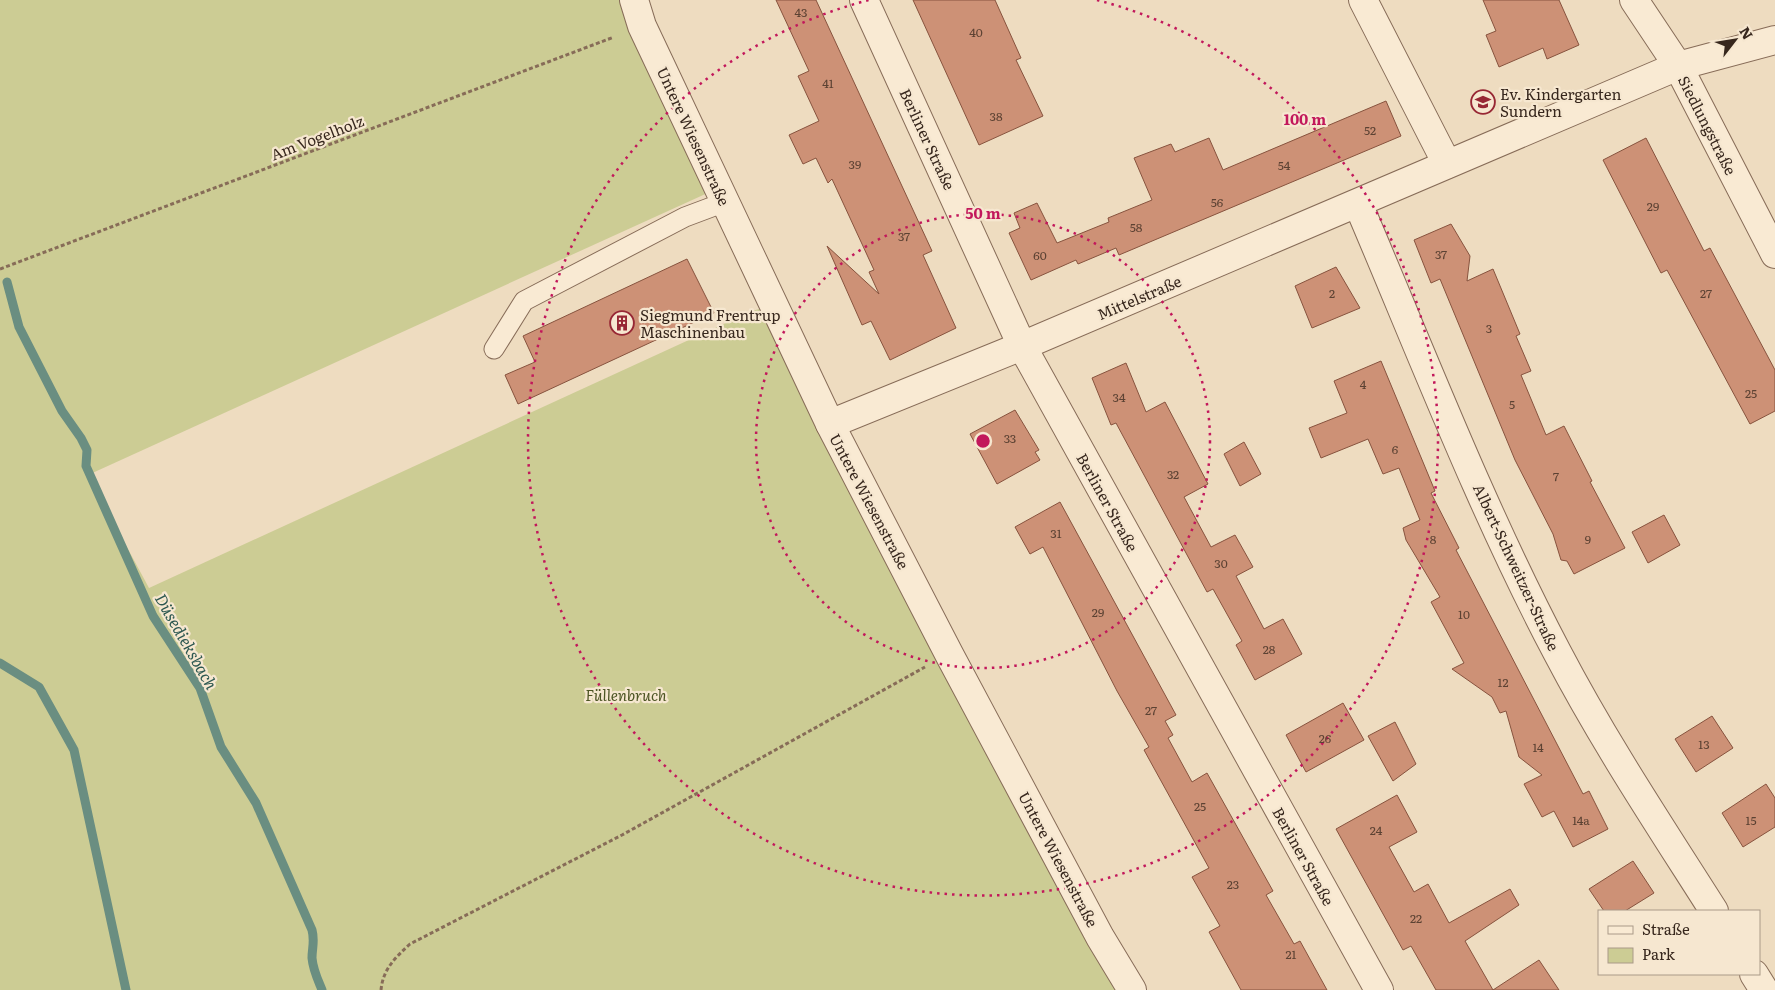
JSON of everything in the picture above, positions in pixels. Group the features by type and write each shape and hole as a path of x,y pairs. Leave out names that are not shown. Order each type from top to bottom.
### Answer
{"street":[{"name":"Untere Wiesenstraße","path":"634,0 642,26 830,424 949,654 1096,928 1132,990"},
{"name":"Berliner Straße","path":"864,0 1022,346 1379,990"},
{"path":"1363,0 1447,164"},
{"name":"Siedlungstraße","path":"1634,0 1678,66 1775,254"},
{"name":"Mittelstraße","path":"830,424 1022,346 1678,66 1775,40"},
{"name":"Albert-Schweitzer-Straße","path":"1358,204 1494,524 1557,652 1622,767 1713,910"},
{"path":"1755,975 1764,990"}],"lane":[{"path":"494,349 524,301 686,216 725,202"}],"path":[{"name":"Am Vogelholz","path":"0,269 642,26"},
{"path":"381,990 382,978 392,961 410,944 622,834 949,654"}],"green space":[{"name":"Füllenbruch","path":"0,0 627,0 712,191 88,475 149,588 752,311 763,308 1126,990 0,990"}],"building":[{"path":"776,0 816,0 932,251 923,255 956,328 890,360 871,321 862,325 827,246 879,294 869,272 874,270 832,179 828,183 816,158 803,164 789,135 819,121 798,76 809,71"},
{"path":"913,0 995,0 1021,58 1016,60 1043,116 979,145"},
{"path":"1483,0 1559,0 1579,45 1547,59 1543,48 1499,67 1486,35 1496,31"},
{"path":"1386,101 1401,136 1119,255 1116,248 1078,264 1076,260 1031,280 1009,233 1020,228 1014,213 1037,203 1057,243 1109,222 1108,218 1152,200 1134,158 1171,144 1175,152 1209,138 1223,170"},
{"path":"1646,138 1704,251 1710,248 1775,370 1775,411 1750,424 1667,270 1661,273 1603,160"},
{"path":"1451,224 1470,256 1467,281 1493,269 1520,334 1516,336 1531,371 1521,375 1546,435 1564,426 1592,481 1590,482 1625,548 1574,574 1567,561 1561,560 1553,534 1515,460 1440,279 1431,283 1414,240"},
{"name":"Siegmund Frentrup Maschinenbau","path":"687,259 714,313 518,404 505,375 535,362 523,336"},
{"path":"1336,267 1360,308 1312,328 1295,286"},
{"path":"1381,361 1435,491 1431,493 1459,548 1456,550 1583,794 1589,791 1608,829 1573,847 1554,811 1542,817 1524,784 1542,775 1519,757 1506,711 1500,713 1492,697 1452,669 1464,663 1431,602 1440,597 1406,540 1403,528 1420,520 1399,468 1383,474 1368,439 1321,458 1309,428 1347,413 1334,381"},
{"path":"1126,363 1146,412 1165,402 1208,484 1184,497 1211,547 1235,535 1253,567 1236,576 1264,629 1283,619 1302,654 1255,680 1236,645 1242,641 1213,589 1207,592 1116,423 1111,425 1092,378"},
{"path":"1015,410 1039,450 1035,452 1040,460 997,484 970,434"},
{"path":"1244,442 1261,474 1240,486 1224,454"},
{"path":"1060,502 1176,715 1165,721 1173,735 1168,738 1192,782 1207,773 1273,891 1266,895 1294,944 1300,941 1327,990 1241,990 1209,932 1220,926 1192,877 1209,868 1144,750 1149,747 1117,691 1043,547 1030,554 1015,527"},
{"path":"1664,515 1680,545 1648,563 1632,532"},
{"path":"1343,703 1364,740 1306,772 1286,735"},
{"path":"1712,716 1733,748 1696,772 1675,739"},
{"path":"1395,722 1416,764 1393,781 1368,736"},
{"path":"1766,784 1775,798 1775,827 1743,847 1722,813"},
{"path":"1397,795 1417,832 1389,847 1414,892 1428,884 1449,923 1510,889 1519,905 1465,941 1493,990 1436,990 1411,946 1403,950 1336,829"},
{"path":"1633,861 1654,893 1627,910 1603,910 1589,889"},
{"path":"1539,960 1559,990 1493,990"}],"waterway":[{"name":"Düsedieksbach","path":"7,282 19,327 62,411 87,450 86,466 153,616 200,688 221,747 256,803 312,930 312,958 322,990"},
{"path":"0,663 39,687 74,750 126,990"}],"place":[{"name":"Ev. Kindergarten Sundern","path":"1483,102"},
{"name":"Siegmund Frentrup Maschinenbau","path":"622,323"}]}
